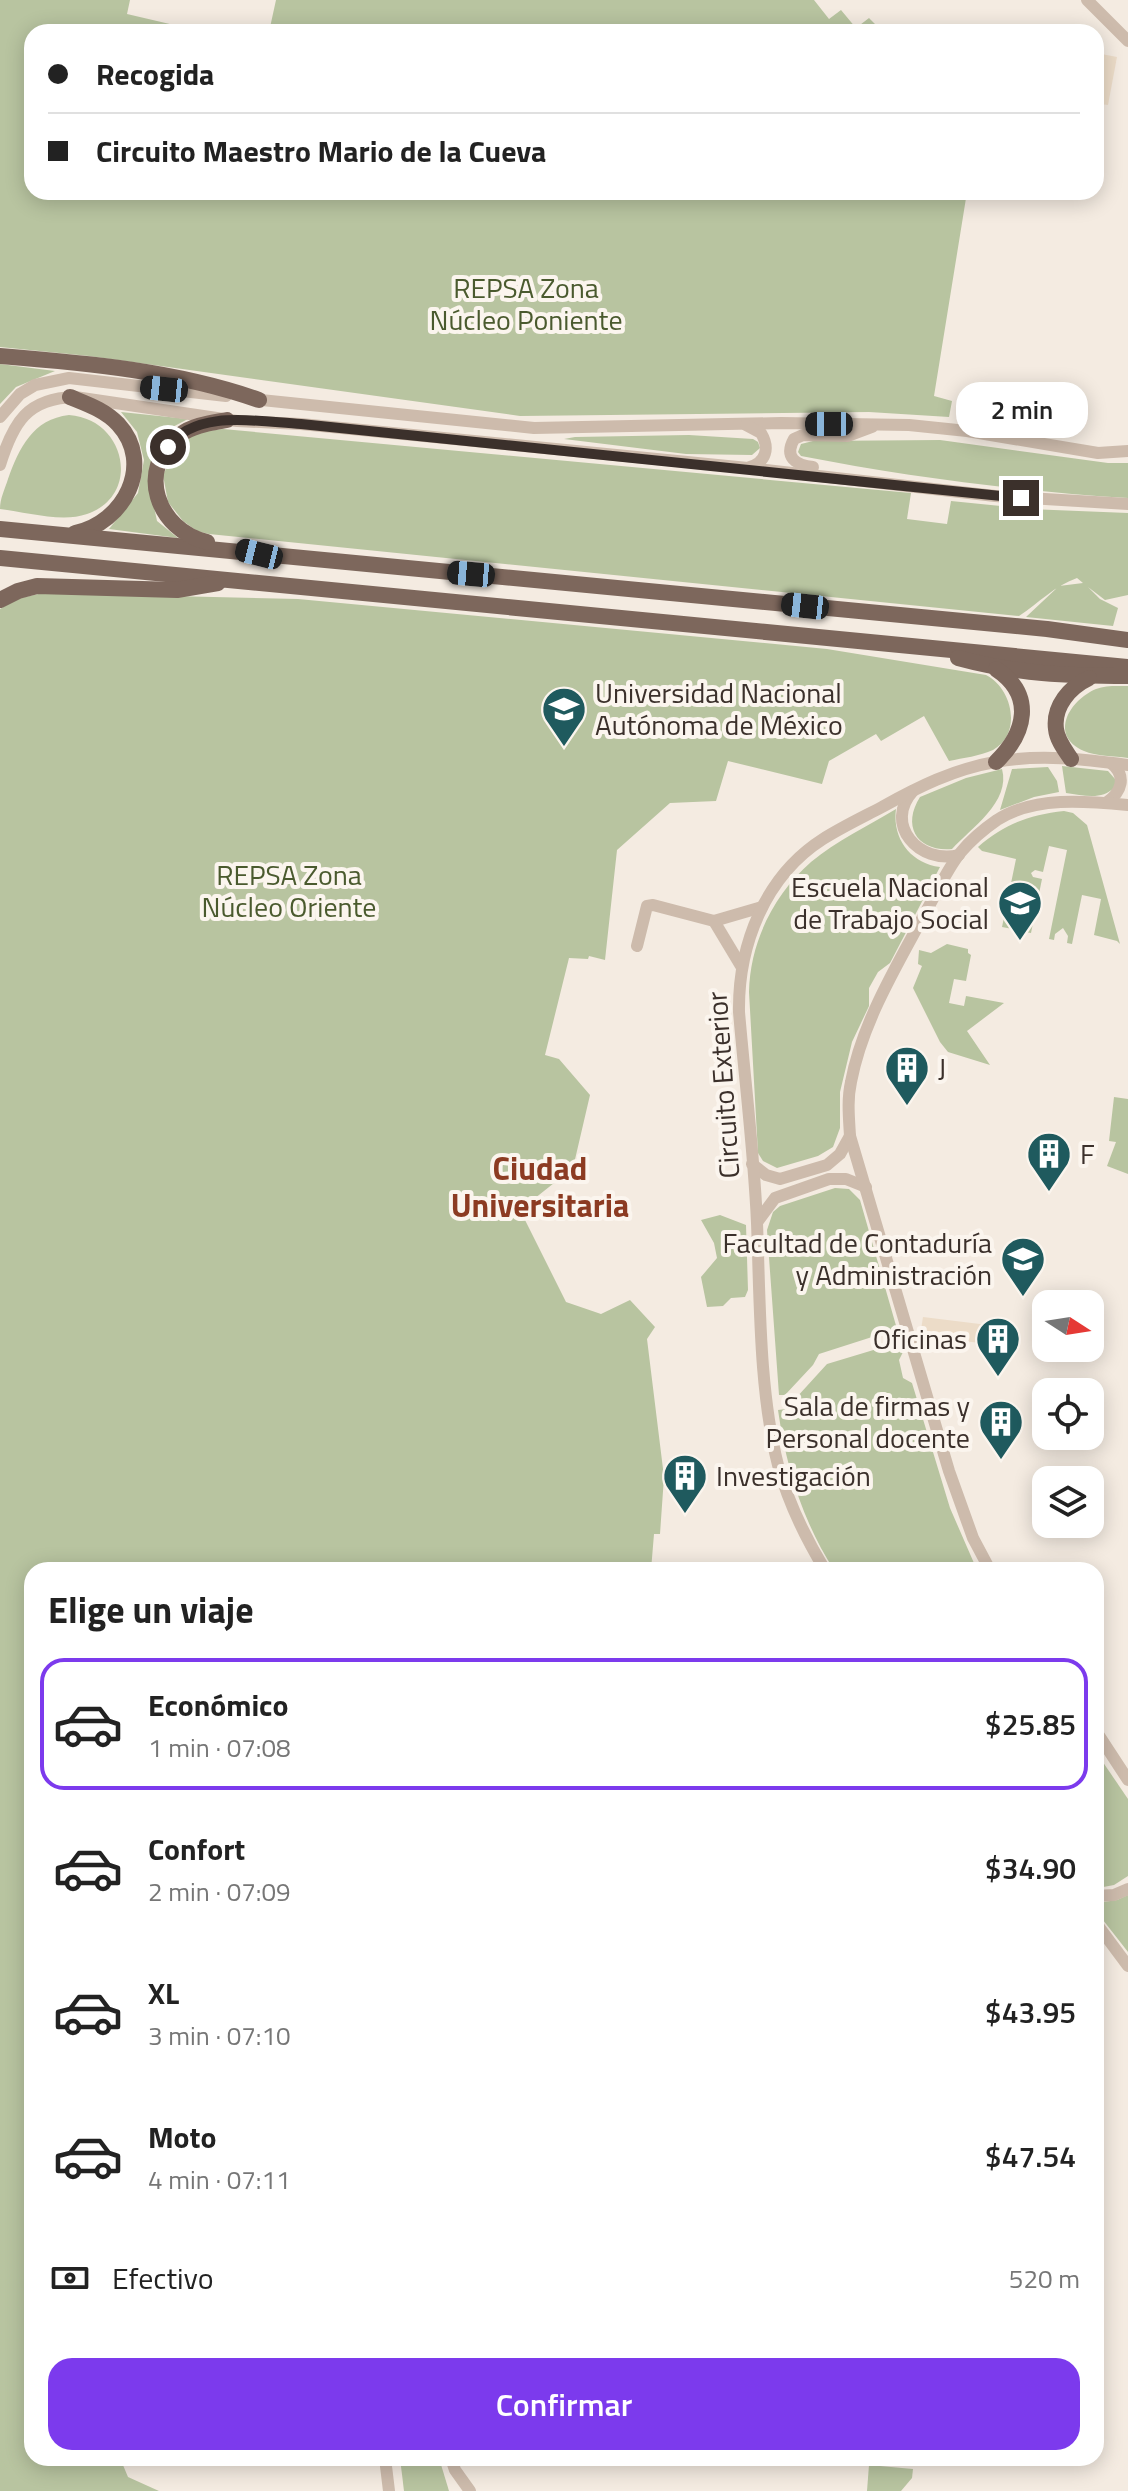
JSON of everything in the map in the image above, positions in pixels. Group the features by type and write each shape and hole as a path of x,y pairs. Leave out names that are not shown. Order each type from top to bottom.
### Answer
{"main road":[{"path":"0,356 185,378 259,400"},
{"path":"56,534 83,531 111,517 126,498 132,476 132,452 123,431 100,410 70,397"},
{"path":"227,420 196,426 172,441 157,473 159,502 171,523 189,536 259,554"},
{"path":"0,529 1047,629 1128,640"},
{"path":"0,558 1128,667"},
{"path":"0,600 37,586 177,590 199,588 229,579"},
{"path":"914,647 995,668 1091,677 1128,676"},
{"path":"995,668 1006,675 1017,690 1022,716 1019,733 996,762"},
{"path":"1071,759 1059,739 1057,716 1069,692 1091,677"}],"street":[{"path":"1087,0 1128,41"},
{"path":"0,417 20,394 35,385 69,378 534,428 878,424 954,429 1098,453 1128,451"},
{"path":"0,465 9,436 26,412 51,397 70,397 227,420 301,424 995,496 1128,504"},
{"path":"878,424 848,436 800,436 792,441 790,451 797,465 862,473 879,482"},
{"path":"743,468 759,463 767,449 761,433 746,425"},
{"name":"Circuito Exterior","path":"820,1562 794,1513 777,1462 768,1402 739,1012 741,966 749,936 762,907 788,871 822,840 915,789 957,771 996,762 1055,757 1128,765"},
{"path":"1106,803 1118,793 1121,783 1119,769 1111,763"},
{"path":"915,789 906,800 903,815 908,836 917,848 932,856 946,858 959,855"},
{"path":"986,1562 973,1538 949,1471 850,1136 850,1085 866,1034 911,940 959,855 998,819 1016,811 1065,802 1128,805"},
{"path":"637,946 647,906 714,921 762,907"},
{"path":"714,921 741,966"},
{"path":"752,1164 766,1175 780,1179 827,1165 840,1154 850,1136"},
{"path":"757,1222 775,1198 829,1179 846,1179 866,1187"},
{"path":"814,1553 816,1562"},
{"path":"1104,1743 1128,1780"},
{"path":"1104,1895 1128,1889"},
{"path":"1104,1934 1128,1966"},
{"path":"386,2466 389,2491"},
{"path":"454,2466 470,2491"}],"green space":[{"name":"REPSA Zona Núcleo Poniente","path":"0,0 130,0 127,14 170,24 24,24 24,200 966,200 934,396 952,401 949,417 869,412 520,416 89,356 0,347"},
{"path":"276,0 814,0 829,19 841,10 853,24 271,24"},
{"path":"869,18 875,24 861,24"},
{"path":"0,364 55,371 16,387 0,404"},
{"path":"121,412 188,419 165,431 153,453 149,483 157,521 178,538 109,529 138,493 144,460 137,432"},
{"path":"69,415 88,420 104,429 114,443 120,459 121,475 115,491 104,504 77,516 55,517 0,509 12,468 29,437 46,422"},
{"path":"223,429 911,493 907,519 947,524 951,501 1029,509 1128,513 1128,595 1105,600 1088,587 1100,599 1118,608 1113,626 1026,617 1056,588 1019,616 209,534 197,531 183,521 168,502 163,475 176,448 193,433","holes":["1077,578 1083,583 1061,586"]},
{"path":"689,435 753,439 760,448 752,455 686,454 564,439 575,437"},
{"path":"940,440 1108,463 1128,463 1128,498 923,477 801,456 798,452 801,444 813,441"},
{"name":"REPSA Zona Núcleo Oriente","path":"43,593 298,599 827,649 986,675 995,681 1008,700 1011,722 1008,733 993,750 949,761 924,716 881,741 876,734 829,761 822,784 728,761 716,801 670,803 617,850 605,960 589,956 588,959 569,958 545,1055 559,1059 590,1095 573,1168 520,1210 566,1302 601,1314 630,1300 655,1327 647,1339 664,1477 660,1534 654,1534 652,1562 24,1562 24,2466 123,2466 128,2477 159,2491 0,2491 0,609 16,599"},
{"path":"1128,686 1128,758 1089,753 1073,744 1065,727 1071,709 1078,701 1100,688"},
{"path":"1062,766 1108,771 1115,779 1115,787 1098,796 1066,793"},
{"path":"1048,767 1057,781 1059,792 1034,797 1000,810 1012,769"},
{"path":"1002,769 1001,792 995,803 952,849 930,846 916,835 912,818 920,797 966,778"},
{"path":"896,809 897,830 905,847 920,860 940,867 890,963 878,972 869,988 869,1006 852,1042 840,1092 840,1128 833,1147 818,1156 777,1168 763,1161 758,1153 749,992 750,973 759,937 775,904 811,862 841,840"},
{"path":"1064,811 1073,813 1087,825 1120,944 1094,935 1101,899 1082,895 1072,944 1067,943 1068,936 1063,928 1055,934 1054,940 1049,939 1067,850 1049,846 1043,872 1035,870 1031,873 1033,877 1042,879 1031,933 1025,932 1023,920 1018,930 1002,927 1016,859 982,851 978,847 997,832 1018,822"},
{"path":"947,944 968,949 971,955 966,981 954,979 949,1003 964,1006 966,996 1004,1003 967,1031 990,1065 948,1052 913,988 922,966 918,964 919,950 931,953"},
{"path":"1114,1097 1128,1099 1128,1174 1107,1166 1116,1142 1109,1141"},
{"path":"835,1188 849,1189 860,1200 897,1329 819,1354 813,1365 785,1395 779,1395 767,1230 773,1212 780,1206"},
{"path":"720,1215 746,1225 748,1290 745,1297 731,1298 723,1306 707,1307 701,1277 717,1258 714,1243 701,1220"},
{"path":"900,1342 903,1352 899,1360 903,1378 912,1383 950,1508 974,1562 829,1562 797,1493 778,1410 786,1409 827,1364"},
{"path":"1104,1764 1128,1799 1128,1876 1114,1885 1104,1887"},
{"path":"1128,1895 1128,1952 1104,1921 1104,1902"},
{"path":"401,2466 441,2466 449,2491 404,2491"},
{"path":"869,2466 913,2469 912,2478 901,2491 867,2491"}],"shaded area":[{"path":"1104,55 1117,57 1108,105 1104,104"},
{"path":"923,1317 988,1325 989,1344 920,1336"}],"place":[{"name":"Universidad Nacional Autónoma de México","path":"564,748"},
{"name":"Escuela Nacional de Trabajo Social","path":"1020,942"},
{"name":"J","path":"907,1107"},
{"name":"F","path":"1049,1193"},
{"name":"Facultad de Contaduría y Administración","path":"1023,1298"},
{"name":"Oficinas","path":"998,1378"},
{"name":"Sala de firmas y Personal docente","path":"1001,1461"},
{"name":"Investigación","path":"685,1515"}],"district":[{"name":"Ciudad Universitaria","path":"540,1188"}],"route":[{"path":"168,447 196,426 227,420 301,424 1021,498"}]}
